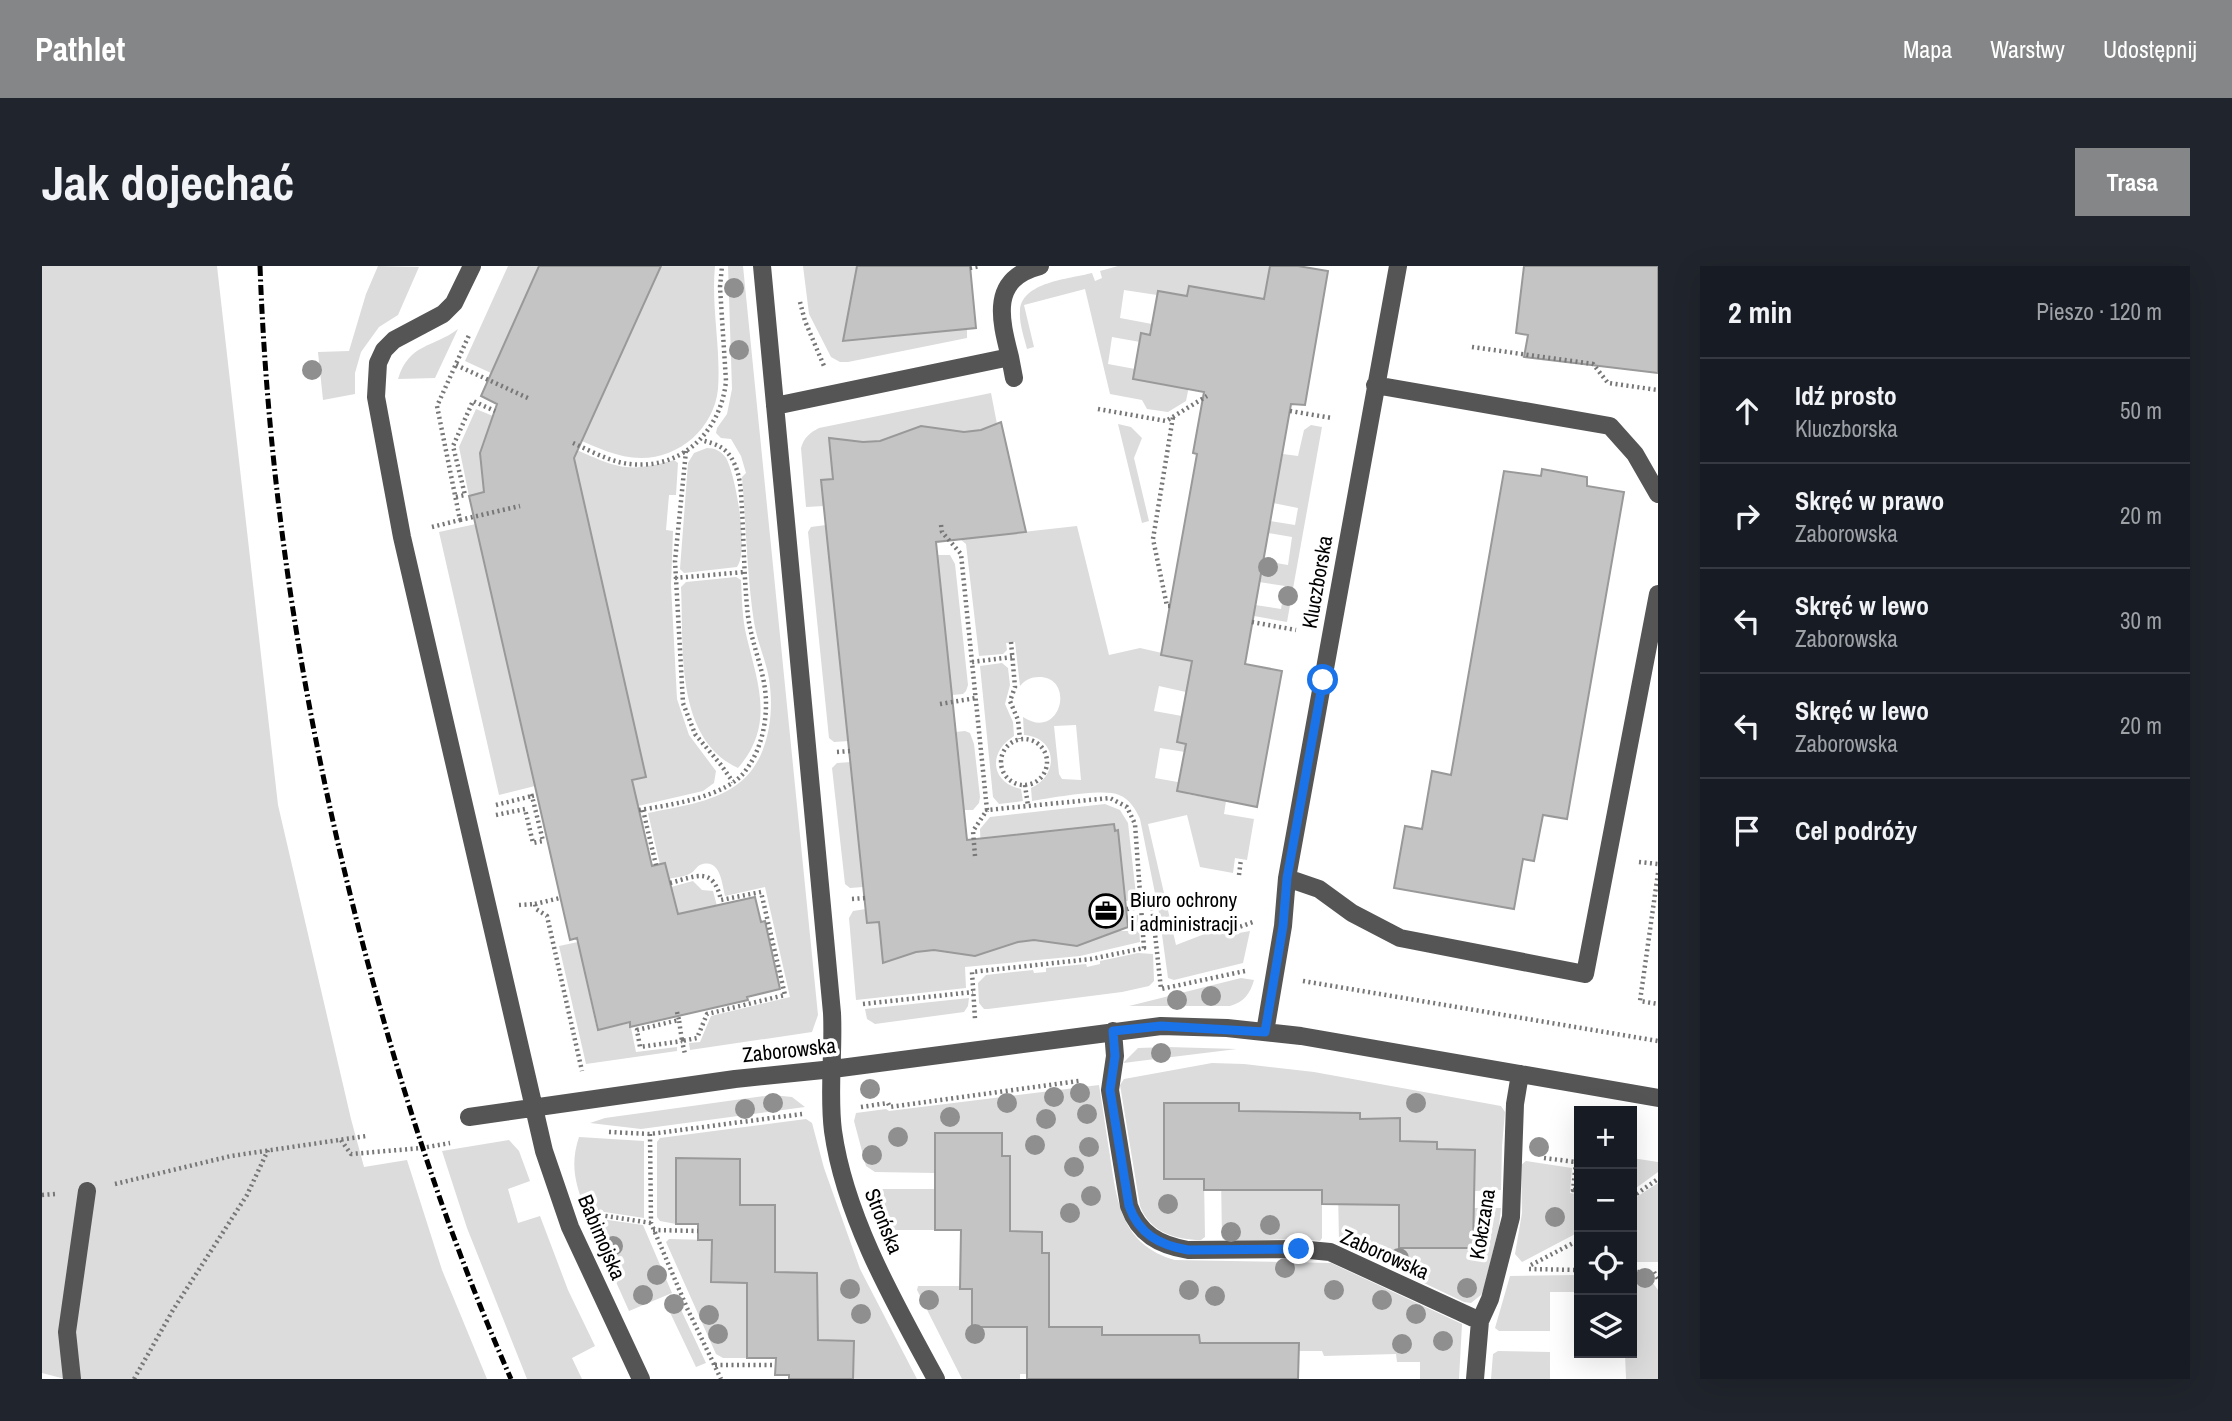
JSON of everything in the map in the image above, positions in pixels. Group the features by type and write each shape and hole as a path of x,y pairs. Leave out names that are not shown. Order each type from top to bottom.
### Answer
{"street":[{"name":"Babimojska","path":"472,266 454,303 443,314 394,340 384,350 378,363 376,397 402,537 544,1151 570,1227 641,1379"},
{"name":"Strońska","path":"762,266 832,1013 833,1130 844,1181 884,1282 936,1379"},
{"path":"1014,378 1002,320 1002,299 1016,276 1040,266"},
{"name":"Kluczborska","path":"1265,1032 1283,926 1287,878 1398,266"},
{"path":"775,406 1010,357"},
{"path":"1375,384 1610,426 1636,454 1658,494"},
{"path":"1287,878 1319,889 1352,913 1400,939 1585,974 1658,594"},
{"name":"Zaborowska","path":"469,1117 735,1079 833,1069 1161,1026 1265,1032 1658,1098"},
{"name":"Zaborowska","path":"1113,1031 1115,1056 1110,1090 1129,1206 1134,1221 1143,1231 1170,1247 1188,1250 1299,1249 1330,1252 1480,1321"},
{"name":"Kołczana","path":"1475,1379 1480,1321 1490,1299 1508,1233 1512,1200 1515,1104 1520,1074"},
{"path":"72,1379 67,1332 87,1191"}],"path":[{"path":"573,443 611,460 629,464 662,461 686,451 701,440 716,418 726,382 720,287 722,266"},
{"path":"970,268 980,266"},
{"path":"800,298 805,321 826,369"},
{"path":"460,520 437,406 473,328"},
{"path":"1472,346 1593,364 1608,383 1658,390"},
{"path":"456,365 530,399"},
{"path":"1098,409 1166,421 1207,396"},
{"path":"456,497 465,495 453,446 473,401 495,411"},
{"path":"1290,411 1332,418"},
{"path":"1170,606 1167,606 1153,539 1173,417"},
{"path":"656,865 641,810 704,796 733,782 746,771 752,760 763,733 765,719 764,675 751,632 741,493 735,465 723,447 701,440"},
{"path":"686,451 675,578 683,703 695,734 733,782"},
{"path":"434,540 431,527 520,506"},
{"path":"941,525 944,535 961,554 976,698 987,810 973,831 975,856"},
{"path":"675,578 745,572"},
{"path":"1252,622 1296,630"},
{"path":"1011,642 1014,687 1010,701 1018,720 1020,739"},
{"path":"972,662 1012,657"},
{"path":"940,704 976,698"},
{"path":"1020,739 1035,741 1047,759 1044,773 1039,779 1026,785 1010,781 1000,761 1007,746 1020,739"},
{"path":"1026,785 1028,806"},
{"path":"495,816 525,809 533,843 543,841 535,796 492,806 497,827"},
{"path":"975,1019 972,972 1091,959 1144,948 1135,824 1126,807 1110,798 987,810"},
{"path":"1239,875 1241,859"},
{"path":"1658,873 1640,1000 1658,1004"},
{"path":"670,883 699,876 707,877 714,880 721,900 761,892 785,995 707,1014 697,1038 640,1047 637,1030 679,1020"},
{"path":"515,906 560,898"},
{"path":"535,904 536,909 547,916 582,1072"},
{"path":"1127,909 1152,906 1161,989 1248,970"},
{"path":"1225,927 1231,930 1257,920"},
{"path":"1297,979 1658,1041"},
{"path":"850,1005 973,992"},
{"path":"677,1012 684,1048"},
{"path":"853,1108 888,1103 890,1107 1086,1080"},
{"path":"603,1131 650,1134 810,1113"},
{"path":"650,1134 653,1230 722,1379"},
{"path":"87,1191 231,1156 366,1136"},
{"path":"340,1139 351,1154 457,1142"},
{"path":"134,1379 173,1310 247,1195 269,1150"},
{"path":"1535,1157 1574,1162"},
{"path":"1637,1194 1658,1179"},
{"path":"599,1215 651,1223"},
{"path":"653,1230 698,1231"},
{"path":"1574,1243 1524,1268 1574,1270"},
{"path":"1637,1272 1654,1272 1658,1279"},
{"path":"715,1365 775,1366"}],"shaded area":[{"path":"42,266 217,266 278,805 351,1119 364,1167 407,1160 442,1270 487,1379 65,1379 42,1373"},
{"path":"378,266 419,267 398,315 379,327 361,352 355,373 355,394 323,400 318,352 349,351 366,294"},
{"path":"508,266 539,266 491,373 465,361"},
{"path":"661,266 715,266 718,389 710,416 693,438 669,453 655,457 624,456 575,438"},
{"path":"728,266 743,266 818,1015 812,1032 690,1050 689,1043 700,1042 711,1016 790,997 765,887 725,896 719,873 712,865 707,864 700,865 689,874 669,879 665,864 660,865 648,813 704,800 735,786 755,765 767,738 770,723 769,679 755,629 750,586 742,477 746,473 741,456 731,439 721,438 716,433 727,414 732,389"},
{"path":"803,266 857,266 854,288 870,339 967,329 967,338 840,362 831,357 809,314"},
{"path":"1118,266 1270,266 1264,299 1189,286 1187,296 1158,291 1157,295 1124,290 1120,318 1152,324 1150,335 1141,333 1140,342 1112,337 1108,364 1135,369 1133,379 1168,386 1189,386 1186,401 1168,412 1147,409 1142,400 1110,394 1085,289 1024,305 1034,347 1027,349 1020,311 1022,301 1028,294 1048,283 1092,273 1095,281 1102,278 1100,271"},
{"path":"458,329 435,378 398,379 408,359 415,352"},
{"path":"991,393 997,424 981,430 964,432 921,426 880,441 829,438 833,479 821,481 824,506 806,507 801,448 805,439 815,430"},
{"path":"476,409 493,416 480,453 488,491 469,496 459,447"},
{"path":"1118,424 1131,427 1142,438 1134,458 1149,521 1142,523"},
{"path":"1311,425 1322,427 1287,622 1254,616 1255,605 1281,609 1285,586 1259,582 1263,561 1288,565 1292,537 1268,533 1270,521 1295,525 1298,508 1273,503 1283,454 1298,456 1304,430"},
{"path":"572,448 622,466 644,467 674,460 678,463 676,495 669,495 666,530 673,531 671,585 677,699 689,735 716,771 714,783 703,791 638,806 632,780 646,777"},
{"path":"707,448 722,453 730,467 740,513 740,559 737,567 684,573 680,569 688,463 694,453"},
{"path":"476,524 535,786 499,795 439,532"},
{"path":"826,525 849,741 834,742 829,738 808,532 811,527"},
{"path":"1077,526 1109,655 1140,648 1162,653 1162,656 1200,662 1195,694 1159,686 1154,711 1182,716 1177,742 1186,744 1185,752 1160,748 1155,778 1189,784 1187,794 1226,801 1224,814 1254,819 1247,860 1235,858 1233,873 1200,867 1187,815 1148,824 1176,945 1215,930 1228,935 1250,931 1243,963 1174,980 1168,978 1159,913 1140,819 1126,799 1112,793 1102,793 1032,801 1031,788 1047,775 1051,757 1043,742 1024,735 1023,717 1036,722 1047,721 1055,715 1060,696 1057,687 1050,680 1039,677 1020,686 1015,642 1006,643 1007,650 1003,654 979,656 966,544 960,539","holes":["1076,725 1081,780 1062,779 1059,774 1054,726"]},
{"path":"937,555 950,555 955,564 968,685 963,694 952,695"},
{"path":"736,577 741,580 745,627 760,702 757,735 750,752 738,768 717,754 703,736 693,713 683,663 681,587 686,582"},
{"path":"1002,663 1008,668 1010,685 1005,704 1013,722 1014,736 1000,750 996,766 1003,780 1021,789 1023,801 999,804 993,797 980,666"},
{"path":"955,732 970,733 974,744 980,797 973,810 964,810"},
{"path":"851,762 863,887 850,888 845,884 832,768 837,763"},
{"path":"1105,804 1120,810 1128,823 1136,900 1126,901 1125,896 1121,897 1114,824 992,837 981,855 980,829 990,817"},
{"path":"693,881 702,890 713,891 717,906 671,926 671,887"},
{"path":"866,909 879,922 883,963 916,952 934,950 975,956 1018,942 1034,940 1077,946 1117,931 1128,931 1127,916 1138,915 1140,942 1080,956 965,967 966,988 856,1000 849,918 853,911"},
{"path":"578,942 597,1030 630,1023 636,1052 677,1047 677,1051 586,1064 559,946"},
{"path":"1138,953 1153,954 1154,981 1149,986 1122,992 988,1009 984,1009 979,1003 978,983 986,975 1033,970 1034,973 1046,972 1046,968 1086,964 1087,967 1100,964 1100,961"},
{"path":"1241,978 1254,980 1243,1000 1230,1006 1129,1006"},
{"path":"969,998 964,1012 875,1024 867,1019 865,1009"},
{"path":"1138,1048 1237,1049 1123,1063"},
{"path":"1212,1063 1314,1072 1501,1106 1505,1112 1501,1190 1474,1191 1475,1150 1437,1149 1437,1142 1400,1141 1360,1119 1359,1113 1239,1111 1239,1103 1164,1103 1164,1179 1204,1179 1205,1237 1191,1240 1164,1233 1150,1222 1140,1206 1120,1085 1124,1079"},
{"path":"1099,1085 1120,1206 1125,1220 1143,1244 1175,1260 1331,1263 1462,1324 1459,1379 1420,1379 1420,1362 1397,1362 1396,1354 1324,1356 1322,1351 1299,1351 1299,1343 1200,1343 1199,1335 1102,1335 1102,1327 1050,1327 1049,1253 1042,1253 1042,1232 1010,1231 1010,1157 1002,1156 1002,1133 935,1173 875,1172 866,1166 854,1121 856,1113"},
{"path":"772,1095 792,1097 805,1107 641,1129 590,1123 605,1118"},
{"path":"806,1119 812,1123 824,1168 860,1269 917,1379 853,1379 853,1341 814,1340 818,1330 816,1273 775,1272 775,1206 736,1205 740,1196 739,1159 677,1158 676,1224 660,1221 657,1217 657,1142 660,1138"},
{"path":"579,1137 644,1141 644,1218 585,1209 575,1173"},
{"path":"509,1140 519,1151 530,1181 508,1189 518,1223 540,1216 568,1290 595,1346 572,1358 582,1379 527,1379 467,1228 442,1151"},
{"path":"1637,1159 1658,1162 1658,1172 1637,1187"},
{"path":"1526,1161 1572,1168 1570,1193 1574,1194 1574,1235 1522,1262 1515,1254 1522,1213 1521,1165"},
{"path":"1221,1178 1262,1190 1322,1190 1322,1238 1320,1241 1226,1241 1222,1238"},
{"path":"1658,1183 1658,1262 1637,1262 1637,1197"},
{"path":"878,1189 935,1189 935,1230 889,1230 877,1194"},
{"path":"1338,1190 1399,1190 1399,1248 1473,1248 1474,1208 1501,1208 1499,1227 1481,1295 1471,1303 1464,1302 1343,1247 1339,1242"},
{"path":"587,1217 643,1225 672,1293 629,1311"},
{"path":"669,1239 712,1240 711,1282 747,1283 747,1358 723,1358 716,1354 666,1242"},
{"path":"1574,1275 1574,1292 1550,1292 1550,1331 1499,1331 1495,1328 1510,1276"},
{"path":"1637,1275 1647,1275 1658,1290 1658,1379 1626,1379 1625,1358 1637,1358"},
{"path":"918,1286 960,1286 972,1289 972,1327 1027,1327 1027,1374 1020,1374 1020,1379 962,1379 917,1290"},
{"path":"675,1297 706,1363 696,1367 665,1302"},
{"path":"1498,1351 1550,1352 1550,1379 1491,1379 1493,1354"}],"building":[{"path":"539,266 661,266 574,458 646,777 632,780 652,866 665,863 678,914 755,897 761,922 765,921 780,989 747,997 748,1000 630,1027 630,1022 598,1030 577,938 570,940 469,496 484,492 480,453 497,404 481,396"},
{"path":"857,266 970,266 976,328 843,341"},
{"path":"1270,266 1298,266 1328,271 1305,405 1291,404 1245,664 1282,671 1257,807 1177,791 1186,744 1177,742 1192,661 1161,655 1197,454 1193,453 1204,392 1133,379 1141,333 1150,335 1158,291 1187,296 1189,286 1264,299"},
{"path":"1524,266 1658,266 1658,373 1524,357 1528,335 1516,333"},
{"path":"1001,422 1026,532 936,542 967,840 1114,824 1115,831 1118,830 1128,927 1077,946 1034,940 1018,942 975,956 934,950 916,952 883,963 879,922 867,923 821,480 833,479 829,438 880,441 921,426 964,432 981,430"},
{"path":"1542,469 1587,477 1587,486 1624,492 1567,819 1543,815 1534,861 1523,859 1514,909 1394,888 1405,826 1422,829 1432,771 1451,775 1504,471 1541,476"},
{"path":"1164,1103 1239,1103 1239,1111 1360,1113 1360,1119 1400,1118 1400,1141 1437,1142 1437,1149 1475,1150 1473,1248 1399,1248 1399,1205 1322,1204 1322,1190 1204,1190 1204,1179 1164,1179"},
{"path":"935,1133 1002,1133 1002,1156 1010,1156 1010,1231 1042,1232 1042,1253 1049,1253 1049,1327 1102,1327 1102,1335 1199,1335 1200,1343 1299,1343 1298,1379 1027,1379 1027,1327 972,1327 972,1289 960,1289 961,1230 935,1230"},
{"path":"676,1158 740,1159 740,1205 775,1205 775,1272 817,1273 818,1340 854,1341 853,1379 789,1379 789,1375 775,1375 776,1358 747,1358 747,1283 711,1282 712,1240 698,1240 698,1224 676,1224"}],"railway":[{"path":"260,266 265,358 283,542 331,814 376,993 420,1140 472,1284 511,1379"}],"place":[{"name":"Biuro ochrony i administracji","path":"1106,911"}],"route":[{"path":"1299,1249 1188,1250 1170,1247 1143,1231 1134,1221 1125,1189 1110,1080 1115,1056 1113,1031 1161,1026 1265,1032 1283,926 1287,878 1323,680"}]}
